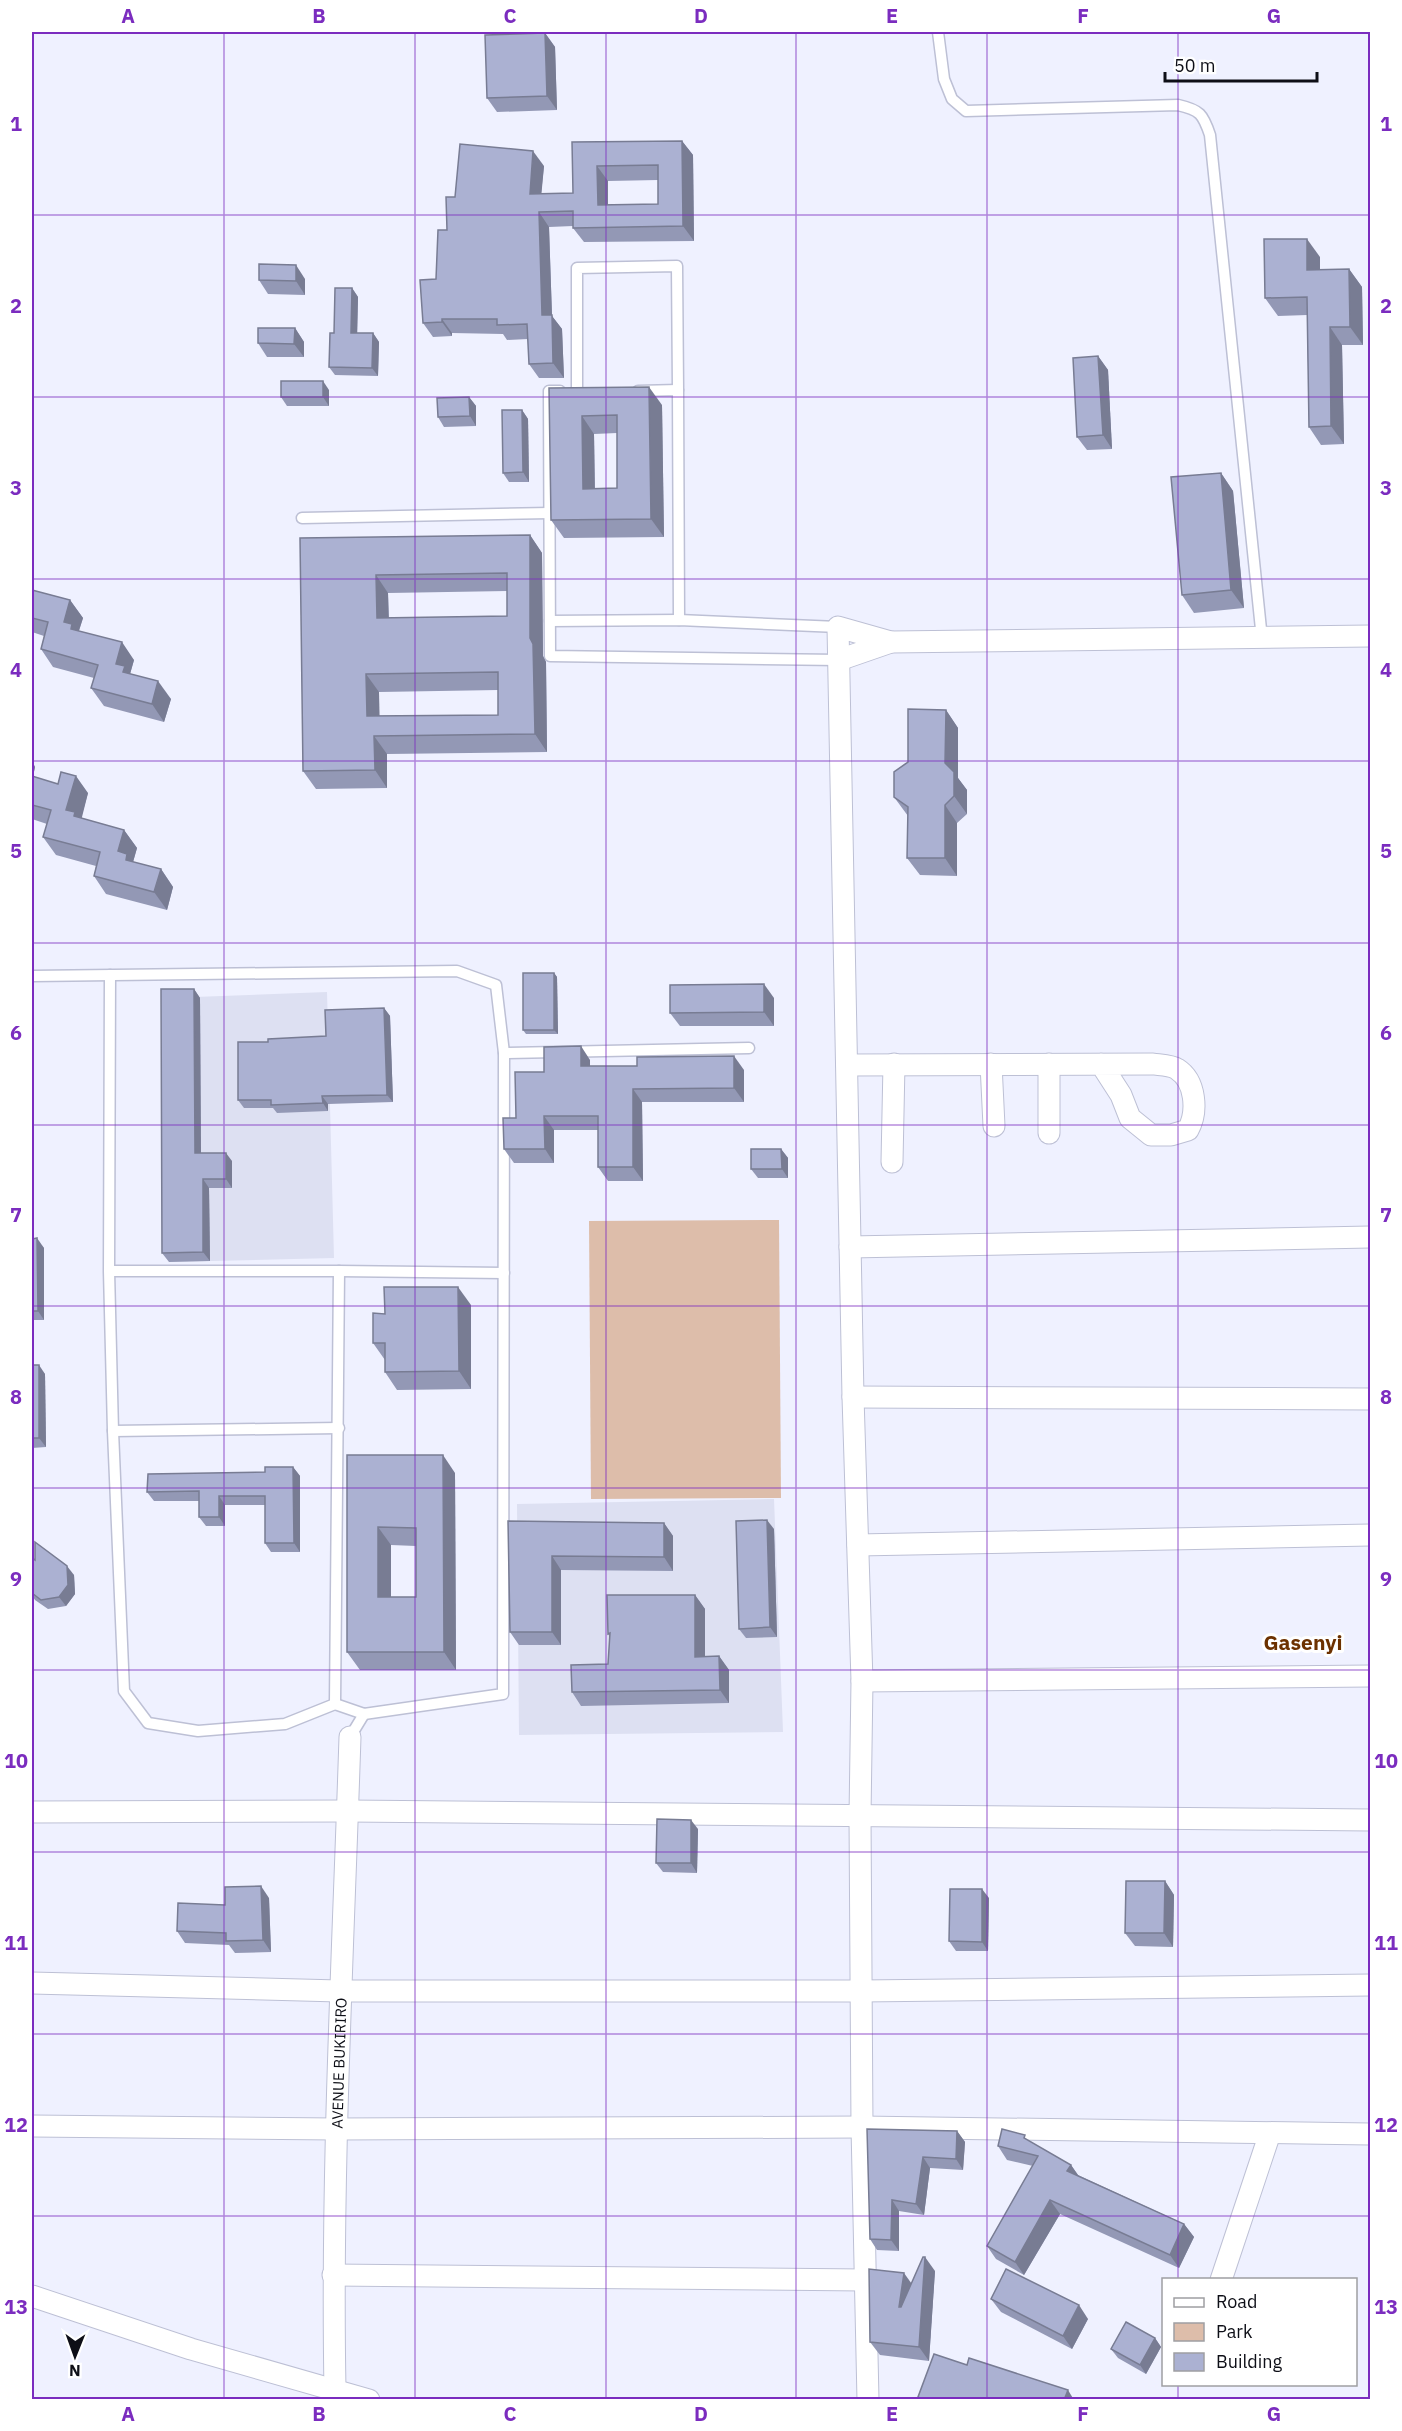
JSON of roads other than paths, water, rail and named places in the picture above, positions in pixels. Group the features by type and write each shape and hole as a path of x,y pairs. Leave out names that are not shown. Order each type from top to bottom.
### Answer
{"street":[{"path":"868,2400 862,2127 860,1816 862,1681 853,1397 838,627 891,642 1371,636"},
{"path":"839,660 891,642"},
{"path":"847,1065 894,1064 991,1064 1049,1064 1101,1064 1153,1064 1176,1068 1187,1081 1194,1099 1194,1119 1188,1130 1171,1135 1151,1135 1130,1118 1120,1095 1101,1064"},
{"path":"892,1162 894,1064"},
{"path":"991,1064 994,1126"},
{"path":"1049,1064 1049,1133"},
{"path":"850,1247 1371,1237"},
{"path":"853,1397 1371,1399"},
{"path":"858,1545 1371,1535"},
{"path":"862,1681 1371,1676"},
{"name":"AVENUE BUKIRIRO","path":"335,2390 333,2275 339,1991 350,1737"},
{"path":"32,1812 348,1811 1371,1820"},
{"path":"32,1983 339,1991 861,1991 1371,1985"},
{"path":"32,2126 336,2129 862,2127 1371,2134"},
{"path":"1222,2278 1270,2133"},
{"path":"333,2275 864,2280"},
{"path":"32,2296 191,2349 369,2400"}],"lane":[{"path":"938,32 944,79 952,99 966,111 1178,105 1196,109 1205,120 1210,135 1262,639"},
{"path":"679,620 676,266 578,268 582,391 549,391 550,656 839,660"},
{"path":"622,391 678,390"},
{"path":"302,518 550,513"},
{"path":"550,621 679,620 838,627"},
{"path":"32,976 110,975 457,971 496,985 504,1053 502,1694 364,1714 335,1704 285,1724 198,1731 148,1723 124,1691 113,1431 110,1272 110,975"},
{"path":"504,1053 749,1048"},
{"path":"110,1272 504,1273"},
{"path":"335,1704 339,1272"},
{"path":"113,1431 339,1428"},
{"path":"350,1737 364,1714"}],"district":[{"name":"Gasenyi","path":"1303,1642"}]}
